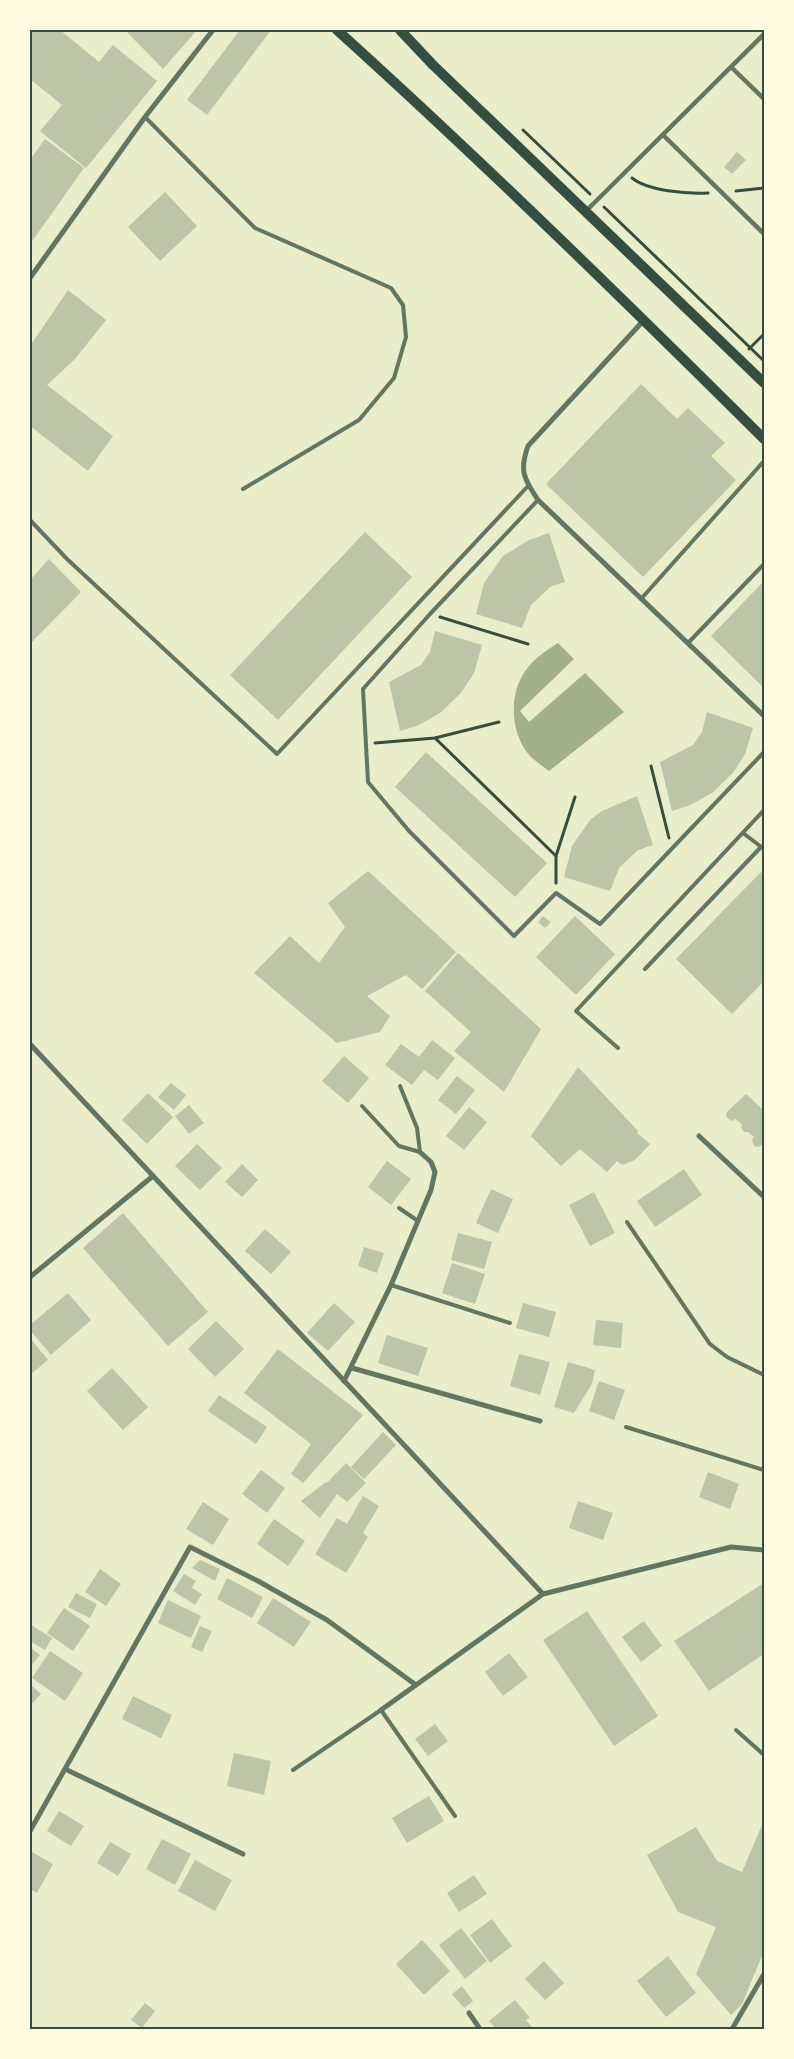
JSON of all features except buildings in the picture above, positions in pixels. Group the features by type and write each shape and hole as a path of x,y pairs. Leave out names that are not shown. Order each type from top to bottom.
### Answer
{"main road":[{"path":"337,30 400,87 644,319 764,439"},
{"path":"400,30 433,65 764,383"}],"street":[{"path":"30,278 145,117 213,30"},
{"path":"586,212 764,34"},
{"path":"731,67 764,99"},
{"path":"663,135 764,234"},
{"path":"644,319 528,446 523,462 524,480 538,500 764,716"},
{"path":"30,1044 543,1594"},
{"path":"699,1136 764,1197"},
{"path":"344,1381 391,1285 431,1190 435,1172 431,1162 420,1152"},
{"path":"30,1277 153,1176"},
{"path":"352,1368 540,1421"},
{"path":"30,1831 190,1547 258,1581 327,1620 416,1685"},
{"path":"381,1710 543,1594 731,1547 764,1550"},
{"path":"65,1769 243,1854"},
{"path":"732,2029 764,1974"},
{"path":"469,2013 480,2029"}],"lane":[{"path":"145,117 255,228 391,288 404,305 406,337 394,378 359,420 243,489"},
{"path":"641,599 764,461"},
{"path":"30,520 66,559 277,754 528,486"},
{"path":"538,500 430,614 363,689 368,782 409,832 514,936 556,893 600,924 764,752"},
{"path":"688,643 764,564"},
{"path":"618,1048 576,1011 764,810"},
{"path":"645,969 763,848 743,833"},
{"path":"362,1106 399,1146 420,1152 416,1128 400,1086"},
{"path":"398,1208 418,1222"},
{"path":"627,1222 710,1344 727,1357 764,1375"},
{"path":"391,1285 510,1324"},
{"path":"626,1427 764,1470"},
{"path":"294,1770 381,1710 455,1816"},
{"path":"736,1730 764,1755"}],"path":[{"path":"625,173 635,180 656,187 692,193 764,188"},
{"path":"739,359 764,334"},
{"path":"430,614 528,644"},
{"path":"366,744 435,738 499,722"},
{"path":"435,738 556,856"},
{"path":"651,766 671,849"},
{"path":"556,893 556,856 575,797"}],"shaded area":[{"path":"558,643 574,659 520,711 529,722 585,673 624,712 549,771 531,757 524,748 515,726 514,702 520,680 526,670 540,655"}]}
